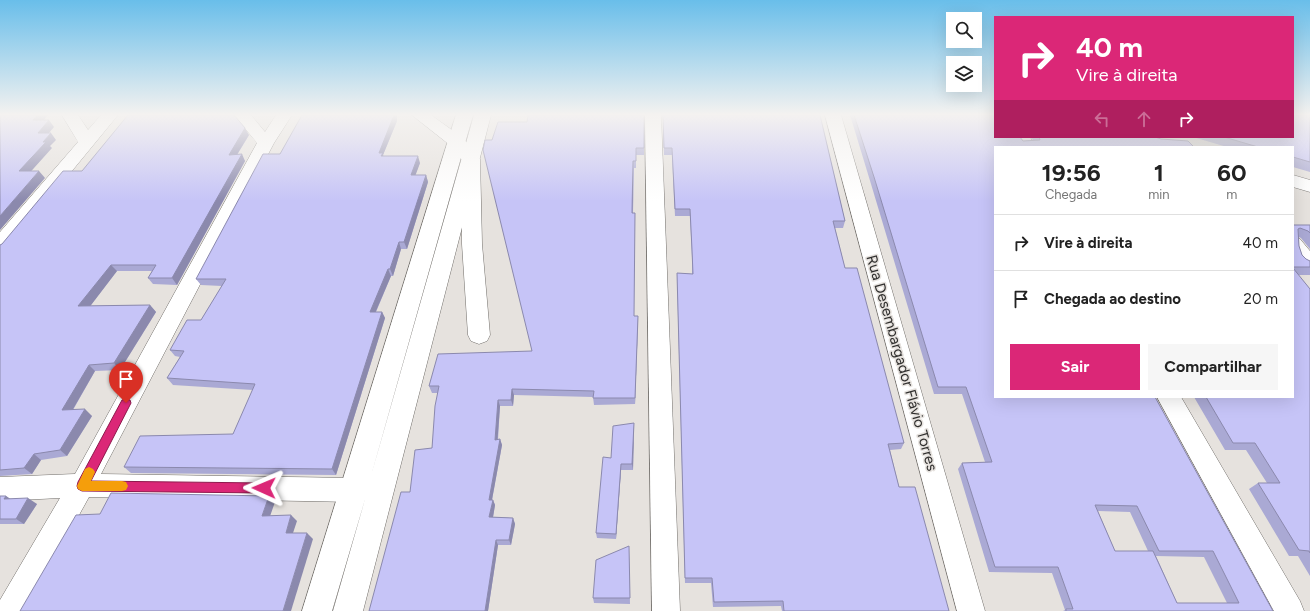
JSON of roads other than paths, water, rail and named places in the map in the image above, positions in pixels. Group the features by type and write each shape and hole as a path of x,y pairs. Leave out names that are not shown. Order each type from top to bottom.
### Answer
{"street":[{"path":"0,244 86,144"},
{"path":"10,611 82,486 266,144"},
{"path":"455,144 464,151"},
{"path":"464,144 479,335"},
{"path":"317,611 354,490 464,151 468,144"},
{"path":"654,144 666,611"},
{"name":"Rua Desembargador Flávio Torres","path":"841,144 971,611"},
{"path":"348,611 464,151"},
{"path":"1294,181 1310,186"},
{"path":"1294,245 1310,264"},
{"path":"1170,398 1290,611"},
{"path":"0,489 82,486 354,490"}]}
